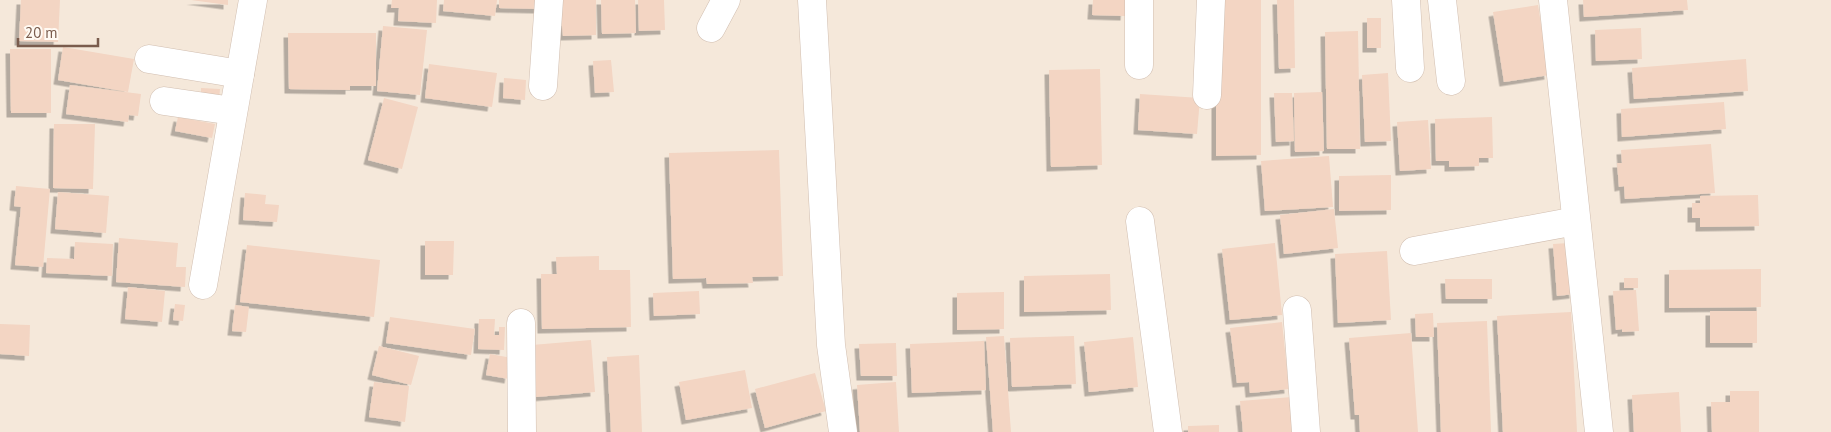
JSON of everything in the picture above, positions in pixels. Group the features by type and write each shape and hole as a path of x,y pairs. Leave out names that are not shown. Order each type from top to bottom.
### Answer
{"street":[{"path":"203,284 253,0"},
{"path":"543,86 549,0"},
{"path":"711,28 726,0"},
{"path":"812,0 831,345 843,432"},
{"path":"1138,65 1139,0"},
{"path":"1207,95 1211,0"},
{"path":"1406,0 1410,68"},
{"path":"1442,0 1450,81"},
{"path":"1553,0 1598,432"},
{"path":"149,60 240,74"},
{"path":"164,101 233,111"},
{"path":"1140,221 1168,432"},
{"path":"1414,251 1576,221"},
{"path":"1297,310 1306,432"},
{"path":"521,323 522,432"}],"shaded area":[{"path":"0,0 1831,0 1831,432 0,432"}],"building":[{"path":"21,0 60,0 58,42 19,41"},
{"path":"191,0 228,0 228,5"},
{"path":"392,0 437,0 436,23 398,21 399,8 391,8"},
{"path":"444,0 497,0 495,16 443,11"},
{"path":"499,0 540,0 540,9 499,8"},
{"path":"555,0 596,0 596,35 563,36 562,26 555,26"},
{"path":"601,0 635,0 636,33 602,34"},
{"path":"638,0 664,0 665,30 639,31"},
{"path":"1093,0 1126,0 1125,16 1092,15"},
{"path":"1216,0 1261,0 1261,155 1216,156"},
{"path":"1277,0 1294,0 1295,68 1279,69"},
{"path":"1583,0 1687,0 1688,10 1584,17"},
{"path":"1538,5 1549,75 1504,82 1493,12"},
{"path":"1367,18 1381,18 1381,48 1367,48"},
{"path":"383,26 427,30 420,95 377,91"},
{"path":"1641,28 1642,59 1596,61 1595,30"},
{"path":"1358,31 1360,149 1327,149 1325,32"},
{"path":"288,33 376,33 376,86 350,86 350,90 289,89"},
{"path":"63,47 134,59 128,92 58,80"},
{"path":"10,49 51,49 51,113 11,113"},
{"path":"1746,59 1748,91 1634,99 1632,68"},
{"path":"611,60 614,92 595,93 593,61"},
{"path":"429,64 497,73 492,107 425,98"},
{"path":"1100,69 1102,165 1051,167 1049,70"},
{"path":"1388,73 1391,141 1365,142 1362,75"},
{"path":"504,78 526,80 525,100 503,98"},
{"path":"70,85 141,94 138,116 129,115 128,122 66,114"},
{"path":"201,88 220,89 219,98 201,97"},
{"path":"1322,92 1324,151 1295,152 1294,93"},
{"path":"1274,93 1292,93 1294,141 1276,142"},
{"path":"1140,94 1200,98 1197,134 1138,130"},
{"path":"384,98 418,107 402,169 368,160"},
{"path":"1724,102 1726,129 1622,137 1621,109"},
{"path":"178,117 215,124 212,138 175,131"},
{"path":"1492,117 1493,158 1479,158 1479,166 1449,167 1449,161 1436,161 1435,119"},
{"path":"1428,120 1431,169 1400,171 1397,122"},
{"path":"54,124 95,124 93,189 53,188"},
{"path":"1711,144 1715,193 1625,199 1624,186 1619,187 1617,163 1622,163 1621,150"},
{"path":"779,150 783,276 752,277 753,283 707,284 706,278 673,279 669,153"},
{"path":"1329,156 1333,207 1265,211 1261,161"},
{"path":"1391,175 1391,210 1339,211 1339,176"},
{"path":"16,186 50,189 43,267 15,265 21,207 14,206"},
{"path":"58,192 109,196 106,233 55,229"},
{"path":"245,193 266,195 265,204 279,205 277,222 243,220"},
{"path":"1758,195 1759,226 1700,227 1700,218 1692,218 1692,203 1700,203 1700,196"},
{"path":"1334,209 1338,248 1284,254 1280,215"},
{"path":"119,238 178,243 176,267 186,267 185,287 116,282"},
{"path":"425,241 454,241 453,275 425,275"},
{"path":"75,242 113,244 112,276 46,273 47,258 74,259"},
{"path":"1275,243 1282,315 1230,320 1222,249"},
{"path":"1569,243 1574,294 1557,296 1553,244"},
{"path":"247,245 380,260 374,317 240,302"},
{"path":"1387,251 1391,320 1338,323 1335,254"},
{"path":"599,256 599,270 630,270 631,327 542,329 541,274 557,274 556,257"},
{"path":"1761,269 1761,307 1669,308 1669,270"},
{"path":"1110,274 1111,310 1024,312 1024,276"},
{"path":"1624,278 1638,278 1638,288 1624,288"},
{"path":"1445,279 1492,279 1492,299 1446,299"},
{"path":"128,287 165,291 162,322 125,319"},
{"path":"1636,290 1639,331 1622,332 1622,329 1616,330 1613,291"},
{"path":"699,291 700,314 654,316 653,293"},
{"path":"1004,292 1004,329 957,330 957,293"},
{"path":"175,304 185,305 183,321 173,320"},
{"path":"235,305 249,307 246,332 232,331"},
{"path":"1710,311 1757,311 1757,343 1710,343"},
{"path":"1571,312 1577,432 1503,432 1497,316"},
{"path":"1433,313 1434,337 1416,337 1415,314"},
{"path":"390,317 475,329 471,355 386,343"},
{"path":"479,319 495,319 494,335 499,335 499,327 505,327 504,350 478,349"},
{"path":"1487,321 1491,432 1441,432 1437,323"},
{"path":"1282,322 1289,389 1250,393 1249,382 1237,383 1230,328"},
{"path":"0,324 30,325 29,356 0,354"},
{"path":"1411,333 1418,432 1360,432 1359,415 1355,415 1349,338"},
{"path":"1004,336 1011,432 993,432 986,337"},
{"path":"1074,336 1076,384 1012,387 1010,338"},
{"path":"1133,337 1138,387 1089,392 1084,342"},
{"path":"591,340 595,392 536,397 532,345"},
{"path":"984,341 986,390 912,393 910,344"},
{"path":"896,343 897,376 861,376 859,344"},
{"path":"379,346 419,356 411,385 372,375"},
{"path":"490,354 512,358 509,379 486,375"},
{"path":"639,355 642,432 611,432 607,357"},
{"path":"745,370 752,408 686,420 679,382"},
{"path":"815,373 826,411 765,428 755,389"},
{"path":"374,382 409,386 405,422 369,417"},
{"path":"896,382 899,432 860,432 857,385"},
{"path":"1730,391 1759,391 1759,432 1712,432 1711,402 1730,402"},
{"path":"1679,392 1681,432 1634,432 1632,395"},
{"path":"1292,397 1295,432 1243,432 1240,401"},
{"path":"1219,425 1219,432 1188,432 1188,426"}]}
